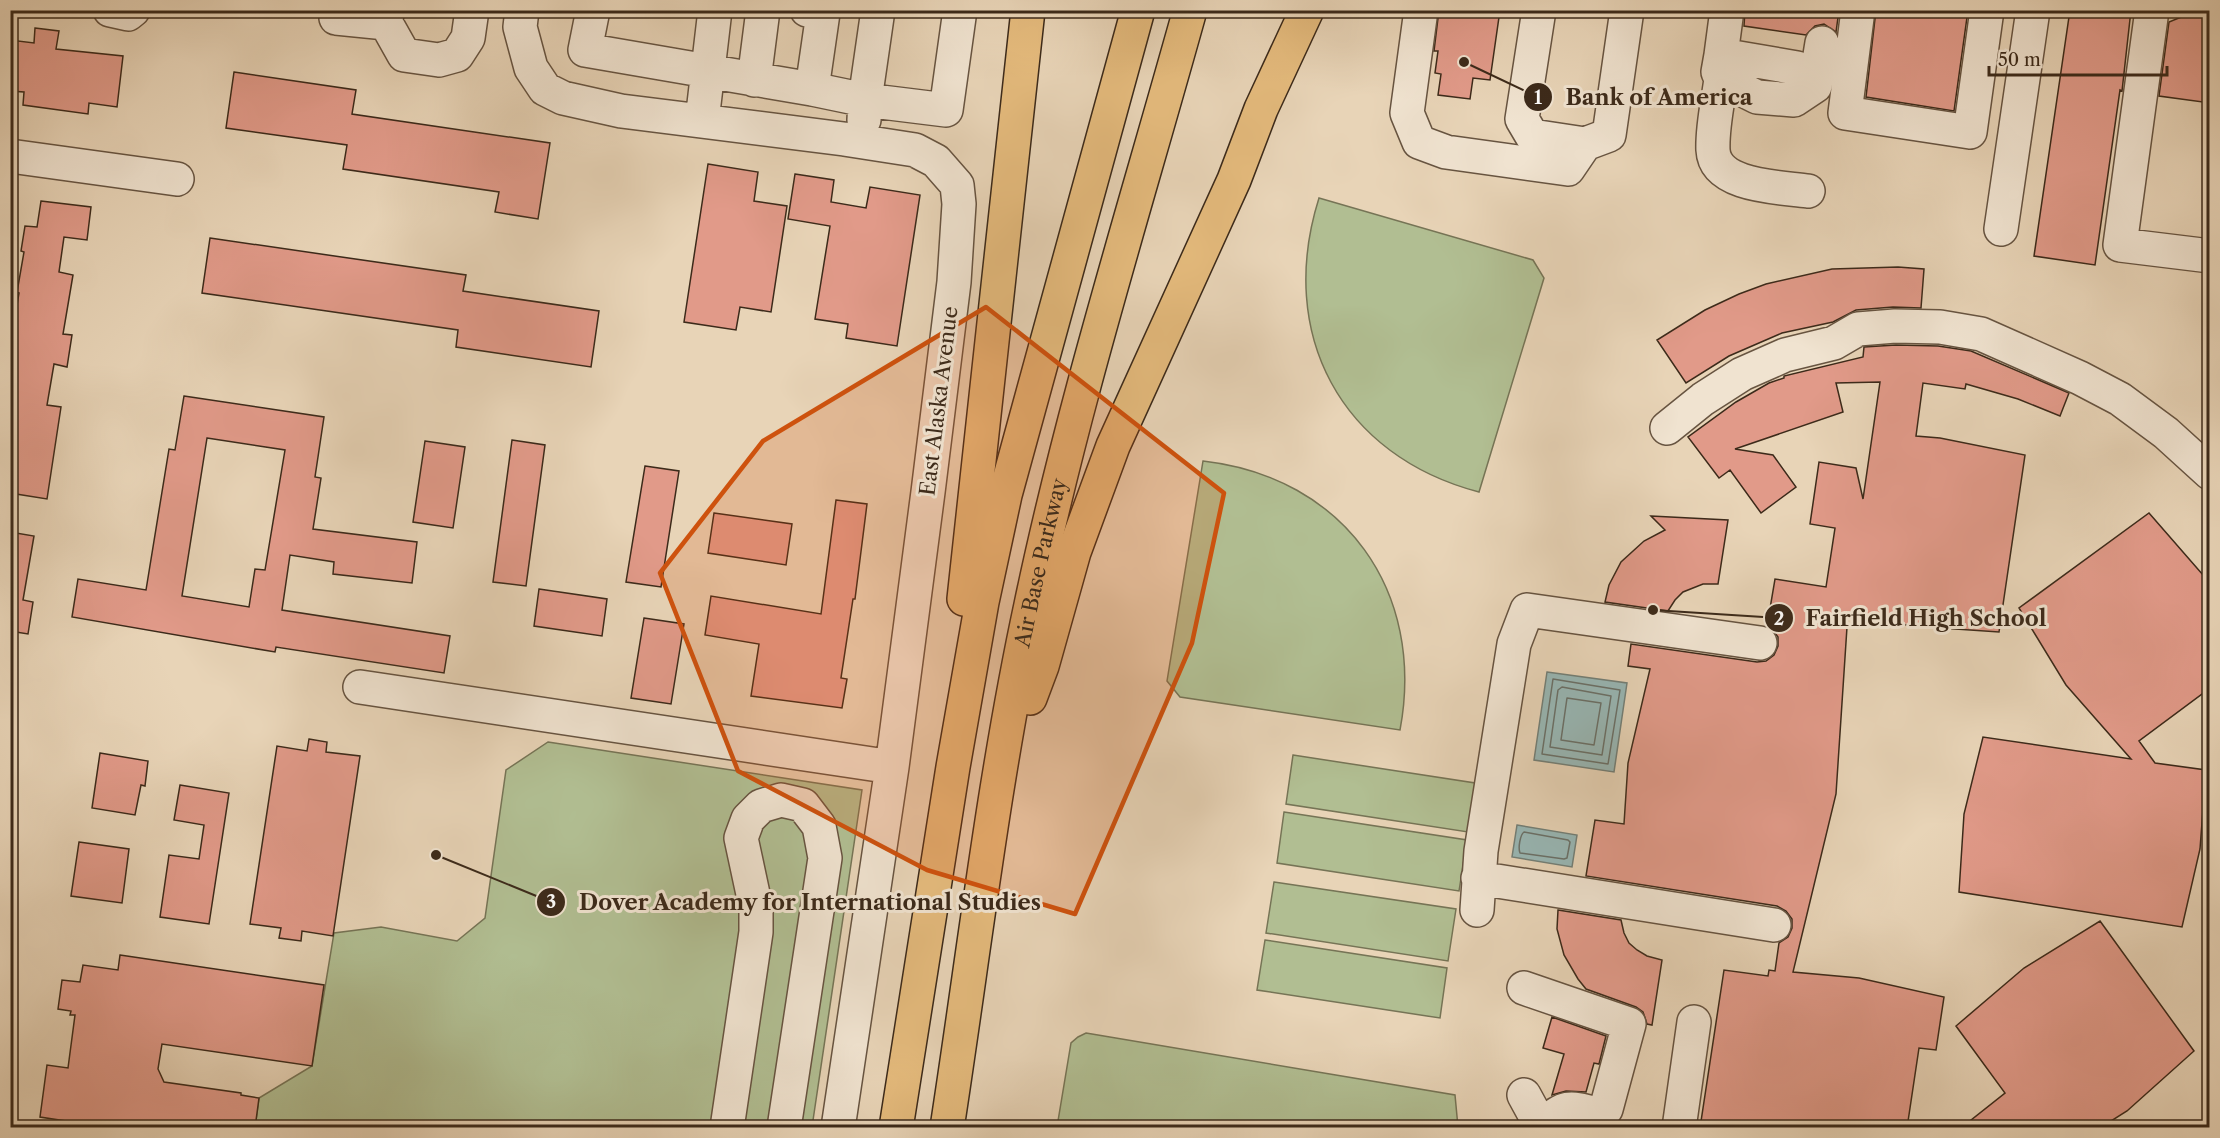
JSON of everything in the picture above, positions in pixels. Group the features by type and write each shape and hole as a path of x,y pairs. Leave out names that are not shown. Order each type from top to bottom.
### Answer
{"main road":[{"path":"953,767 959,646 1028,10"},
{"path":"896,1128 953,767 982,602 1005,495 1138,10"},
{"name":"Air Base Parkway","path":"947,1128 1000,776 1030,606 1083,393 1190,10"},
{"path":"1000,776 1042,666 1074,552 1109,456 1234,180 1261,109 1307,10"}],"street":[{"path":"110,10 128,14 133,10"},
{"path":"337,10 336,18 387,17 404,55 439,60 457,55 468,38 472,10"},
{"name":"East Alaska Avenue","path":"522,10 520,27 531,68 545,89 563,98 621,111 915,150 936,161 957,185 960,204 954,282 892,767 838,1128"},
{"path":"593,10 585,50 865,99 946,110 960,10"},
{"path":"702,121 715,10"},
{"path":"753,80 763,10"},
{"path":"807,10 823,13 812,90"},
{"path":"862,142 865,99 879,10"},
{"path":"1421,10 1407,113 1419,142 1446,152 1568,169 1585,144"},
{"path":"1539,10 1522,119 1533,136 1585,144 1609,135 1627,10"},
{"path":"1727,10 1713,151 1720,170 1731,177 1750,182 1808,191"},
{"path":"1858,10 1845,113 1970,132 1987,10"},
{"path":"2001,229 2032,10"},
{"path":"2152,10 2120,245 2210,255"},
{"path":"1721,67 1757,97 1794,100 1815,86 1822,43"},
{"path":"1721,67 1797,68"},
{"path":"10,156 177,179"},
{"path":"1667,428 1702,399 1742,374 1785,355 1834,343 1858,329 1895,326 1940,327 1981,334 2080,378 2120,399 2166,433 2210,473"},
{"path":"1477,910 1481,851 1514,644 1527,610 1760,643"},
{"path":"360,687 892,767"},
{"path":"727,1128 756,932 756,908 741,838 748,819 761,806 781,800 803,805 819,826 825,858 784,1128"},
{"path":"1478,878 1774,925"},
{"path":"1524,988 1629,1024 1606,1109 1595,1121 1571,1108 1559,1112 1542,1126 1524,1095"},
{"path":"1679,1128 1694,1022"}],"highlighted area":[{"path":"986,307 1224,493 1192,643 1075,914 927,870 738,771 660,573 763,441"}],"green space":[{"path":"1319,198 1533,260 1544,278 1479,492 1431,475 1390,450 1356,419 1331,382 1314,341 1306,296 1308,248"},
{"path":"1203,461 1253,471 1297,490 1334,516 1364,549 1386,588 1400,632 1405,679 1400,730 1180,697 1167,681"},
{"path":"548,742 862,790 812,1127 255,1128 259,1098 312,1066 334,933 381,927 457,941 485,918 506,770"},
{"path":"1293,755 1475,783 1468,832 1286,804"},
{"path":"1284,812 1467,840 1459,891 1277,863"},
{"path":"1274,882 1456,909 1448,961 1266,933"},
{"path":"1265,940 1447,968 1440,1018 1257,990"},
{"path":"1086,1033 1455,1095 1458,1127 1057,1127 1071,1043"}],"water":[{"path":"1547,672 1627,683 1614,772 1534,760"},
{"path":"1517,825 1577,835 1572,867 1512,857"}],"building":[{"path":"1439,10 1500,10 1490,80 1473,78 1470,99 1438,95 1441,74 1435,73 1438,51 1434,51"},
{"path":"1745,10 1839,10 1836,32 1824,24 1815,26 1806,35 1744,26"},
{"path":"1876,10 1968,10 1954,111 1866,97"},
{"path":"2070,10 2131,10 2122,91 2120,90 2095,265 2034,256"},
{"path":"2191,13 2210,13 2210,103 2159,96 2169,22"},
{"path":"35,28 59,31 56,49 123,56 117,107 89,103 88,114 23,105 24,92 10,91 10,40 34,43"},
{"path":"234,72 356,90 352,114 550,143 538,219 495,212 499,192 343,169 347,145 226,128"},
{"path":"708,164 758,172 754,201 787,206 771,312 740,307 736,330 684,322"},
{"path":"795,174 834,180 831,202 866,208 870,187 920,195 897,346 846,338 848,324 815,319 830,226 788,219"},
{"path":"41,201 91,207 87,240 64,237 59,272 73,275 63,334 72,335 67,367 54,364 47,405 61,407 47,499 10,493 10,347 19,293 17,292 24,252 21,251 25,226 37,227"},
{"path":"210,238 466,275 463,291 599,311 591,367 456,347 458,330 202,293"},
{"path":"1898,267 1924,269 1921,308 1893,307 1856,310 1833,322 1782,333 1729,356 1686,383 1657,340 1705,310 1766,284 1832,269"},
{"path":"1938,346 1971,351 2069,393 2060,416 2018,399 1966,384 1965,389 1923,383 1916,436 1940,438 2025,455 1999,632 1911,626 1848,612 1836,794 1793,972 1859,978 1944,997 1936,1050 1919,1048 1907,1128 1700,1128 1724,970 1768,976 1769,970 1775,971 1779,943 1788,937 1792,928 1792,919 1786,911 1777,906 1586,876 1595,820 1624,824 1628,763 1650,669 1628,666 1631,644 1757,662 1766,661 1774,655 1778,646 1778,637 1767,626 1775,579 1826,587 1835,528 1810,524 1819,462 1856,468 1863,499 1880,382 1836,383 1843,412 1735,449 1773,455 1796,487 1761,513 1730,470 1719,478 1688,437 1736,402 1784,376 1863,357 1864,347"},
{"path":"184,396 324,417 315,477 321,478 313,529 417,542 412,583 333,574 334,562 290,555 282,610 450,636 444,673 276,647 275,652 72,617 78,579 146,590 169,449 175,450","holes":["207,438 285,450 265,570 255,569 249,607 182,596"]},
{"path":"512,440 545,445 526,586 493,582"},
{"path":"425,441 465,447 453,528 413,522"},
{"path":"645,466 679,471 661,587 626,582"},
{"path":"836,500 867,504 855,599 853,599 841,678 847,679 842,708 751,696 759,644 705,635 711,596 821,614"},
{"path":"714,513 792,524 786,565 708,553"},
{"path":"2149,513 2210,583 2210,688 2139,741 2155,763 2206,770 2200,849 2182,927 1959,892 1964,814 1983,737 2131,759 2066,685 2019,608"},
{"path":"1651,516 1728,520 1718,584 1703,584 1683,592 1668,611 1605,602 1609,585 1621,562 1644,541 1665,530"},
{"path":"10,532 34,536 23,600 33,602 28,634 10,631"},
{"path":"539,589 607,599 602,636 534,626"},
{"path":"644,618 684,624 671,704 631,698"},
{"path":"309,739 327,742 326,752 360,756 333,936 302,931 301,941 279,938 281,928 250,924 277,746 307,751"},
{"path":"100,753 148,761 145,786 141,785 135,815 92,808"},
{"path":"180,785 229,793 209,924 160,917 169,855 199,859 204,825 174,820"},
{"path":"79,842 129,849 122,903 71,896"},
{"path":"1558,910 1621,920 1629,943 1647,956 1662,960 1652,1025 1647,1024 1643,1012 1636,1007 1586,989 1564,955 1557,929"},
{"path":"2100,921 2194,1051 2127,1111 2100,1128 1961,1128 2005,1093 1956,1026 2024,968"},
{"path":"120,955 324,985 312,1066 162,1044 158,1069 164,1082 241,1093 241,1095 259,1098 255,1128 112,1128 40,1117 47,1065 68,1068 75,1015 70,1015 71,1011 58,1009 62,980 80,982 83,965 118,970"},
{"path":"1552,1017 1606,1036 1599,1064 1594,1063 1586,1092 1566,1091 1552,1095 1564,1054 1543,1048"}],"place":[{"name":"Bank of America","path":"1464,62"},
{"name":"Fairfield High School","path":"1653,610"},
{"name":"Dover Academy for International Studies","path":"436,855"}]}
